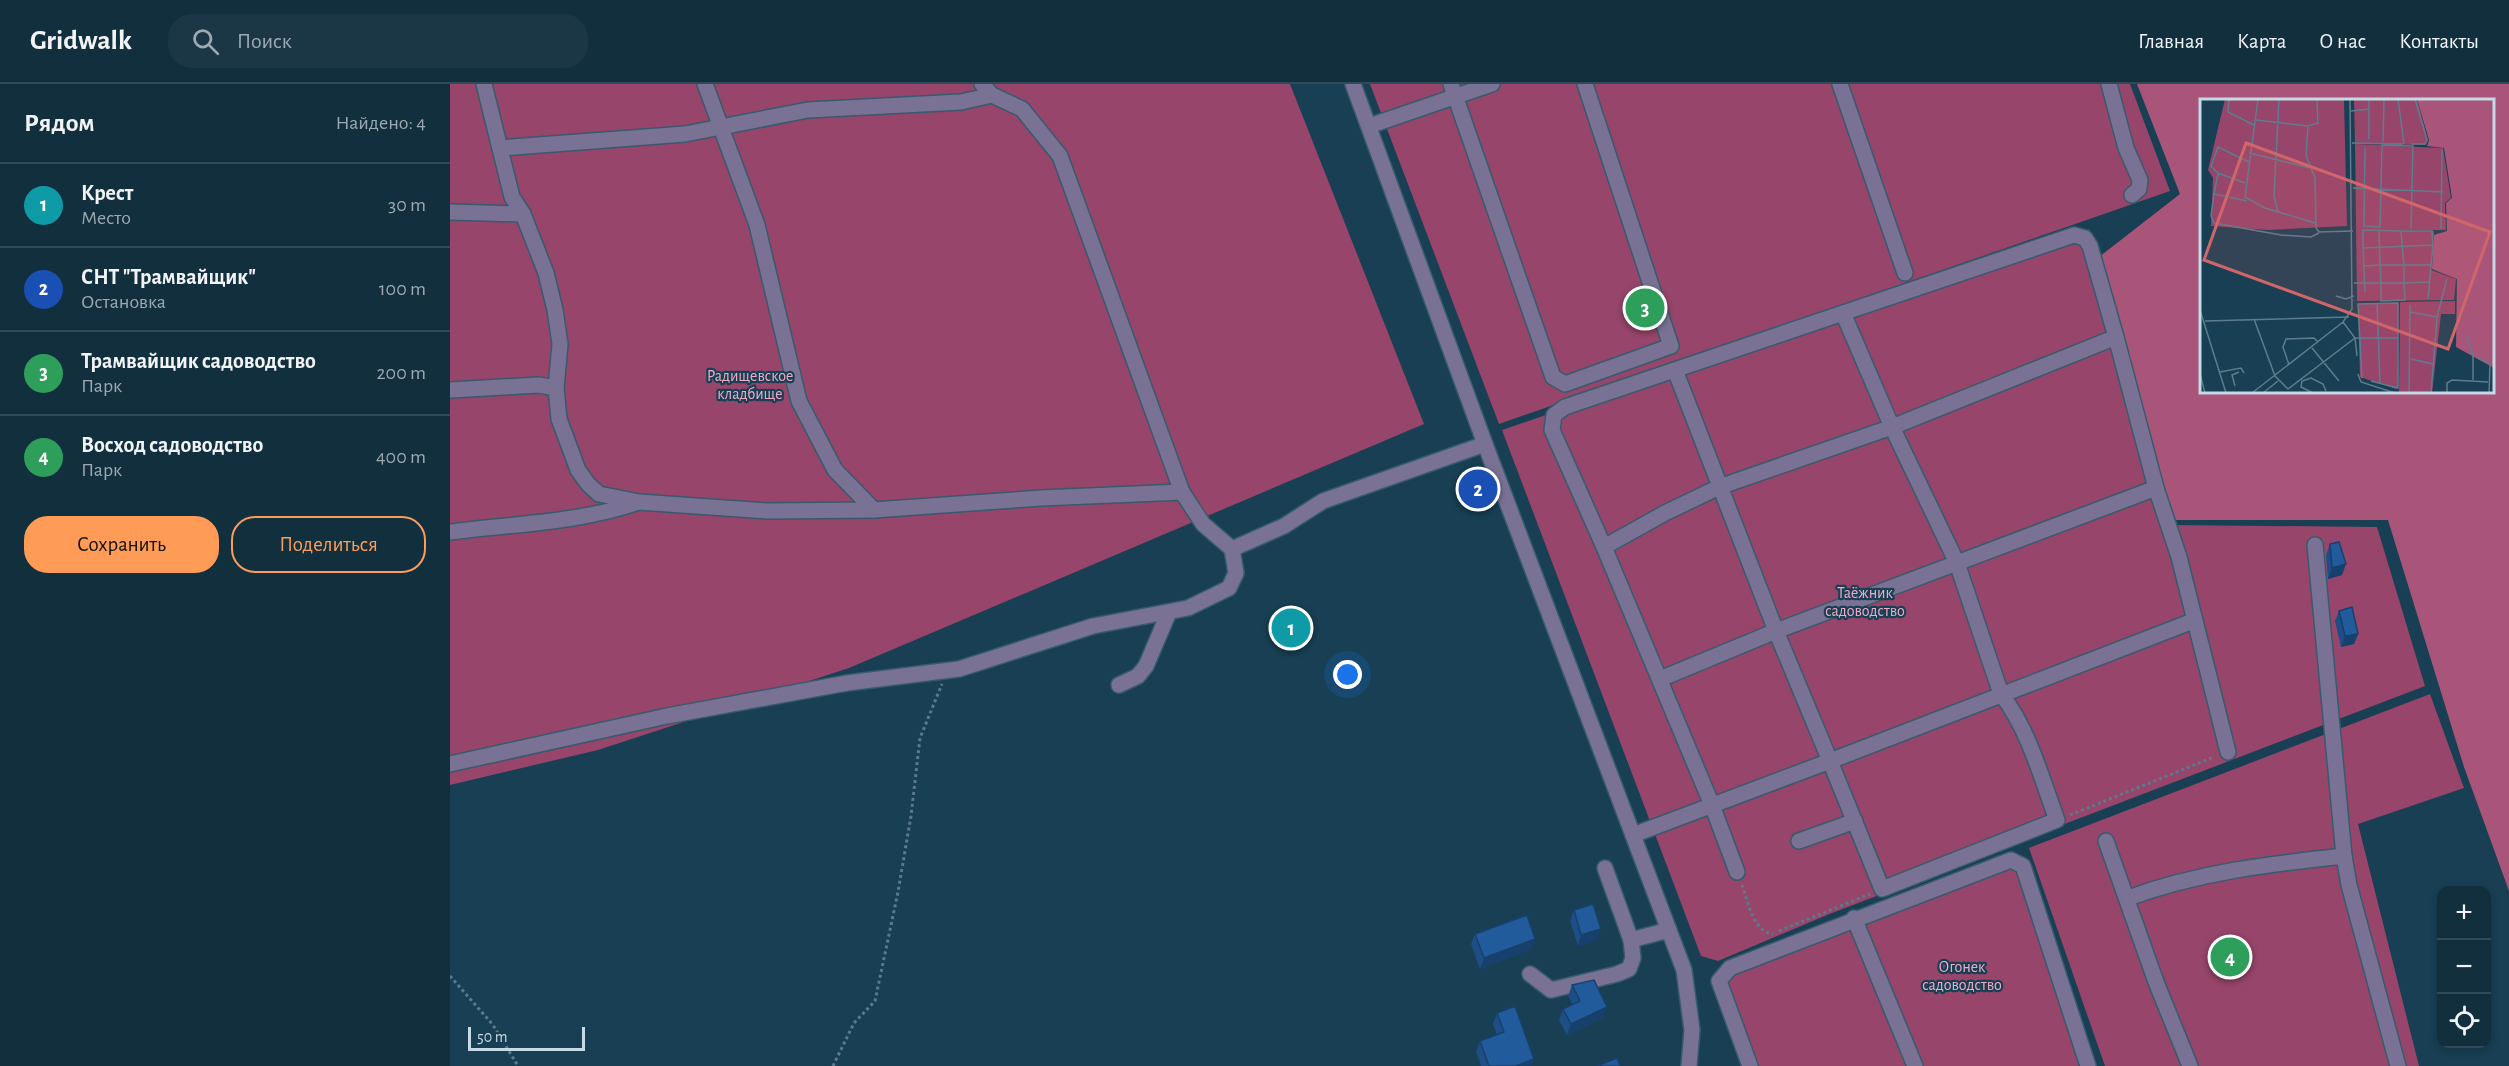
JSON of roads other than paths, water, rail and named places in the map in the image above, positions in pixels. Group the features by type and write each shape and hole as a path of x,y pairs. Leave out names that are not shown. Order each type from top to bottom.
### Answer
{"street":[{"path":"484,84 512,197 523,214 546,273 555,310 560,344 556,388 559,419 578,470 599,494 639,502 768,511 874,510 1041,498 1182,492"},
{"path":"705,84 756,225 799,401 834,470 874,510"},
{"path":"1353,84 1485,444 1684,970 1692,1030 1689,1066"},
{"path":"1370,126 1453,90 1492,84"},
{"path":"1453,90 1553,377 1565,384 1671,346 1585,84"},
{"path":"1840,84 1905,273"},
{"path":"2109,84 2126,148 2140,180 2139,189 2132,195"},
{"path":"450,764 667,716 847,683 959,669 1093,626 1188,608 1229,588 1236,573 1232,549 1203,524 1182,492 1060,156 1022,109 987,89 961,102 808,110 685,134 500,148"},
{"path":"450,212 523,214"},
{"path":"1737,872 1660,679 1552,430 1554,415 1564,407 2074,235 2085,238 2090,246 2156,488 2179,557 2193,621 2228,752"},
{"path":"1675,370 1776,631 1882,889 2057,820 2027,740 2011,707 2001,694 1958,563 1892,427 1843,313"},
{"path":"1604,547 1665,513 1719,487 1892,427 2116,338"},
{"path":"450,390 539,386 556,388"},
{"path":"1232,549 1284,526 1323,501 1485,444"},
{"path":"1660,679 1776,631 2156,488"},
{"path":"450,532 576,516 621,508 639,502"},
{"path":"2315,545 2344,856 2349,885 2398,1066"},
{"path":"1119,684 1138,676 1146,666 1169,612"},
{"path":"1633,834 1830,761 2193,621"},
{"path":"1799,841 1855,821"},
{"path":"2106,841 2156,982 2190,1066"},
{"path":"2128,898 2167,884 2250,866 2344,856"},
{"path":"1750,1066 1719,981 1730,968 1854,918 2011,860 2023,866 2088,1066"},
{"path":"1530,974 1551,990 1629,969 1633,958 1631,940 1605,868"},
{"path":"1854,918 1915,1066"},
{"path":"1631,940 1669,930"}],"place":[{"name":"Трамвайщик садоводство","path":"1645,308"},
{"name":"СНТ \"Трамвайщик\"","path":"1478,489"},
{"name":"Крест","path":"1291,628"},
{"name":"Восход садоводство","path":"2230,957"}],"park label":[{"name":"Радищевское кладбище","path":"750,384"},
{"name":"Таёжник садоводство","path":"1865,601"},
{"name":"Огонек садоводство","path":"1962,975"}]}
